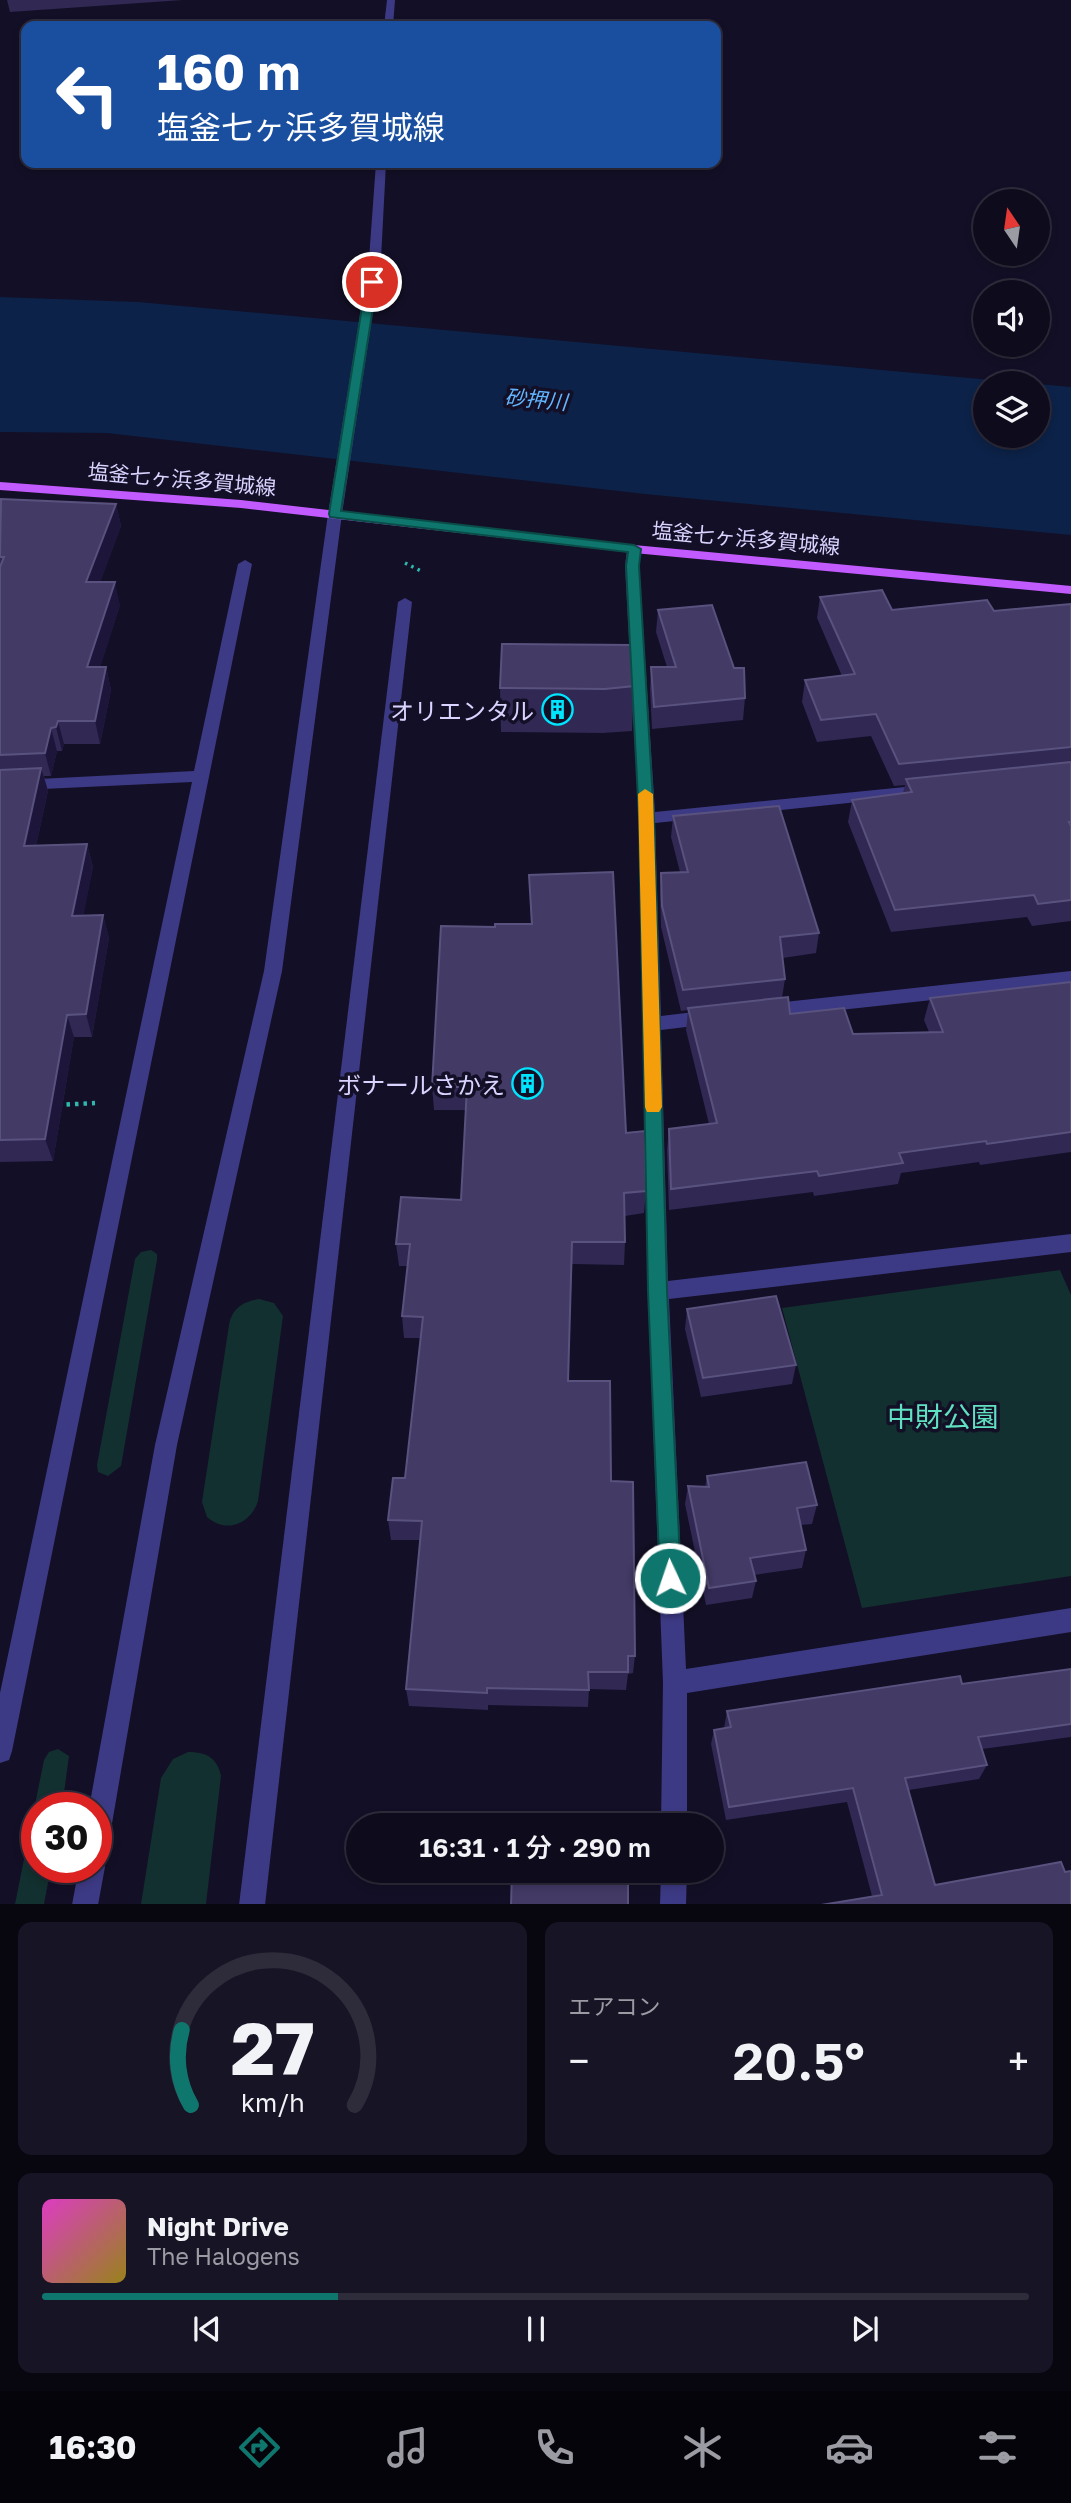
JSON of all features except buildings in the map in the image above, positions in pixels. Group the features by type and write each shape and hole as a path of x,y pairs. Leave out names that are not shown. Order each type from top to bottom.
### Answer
{"main road":[{"name":"塩釜七ヶ浜多賀城線","path":"0,486 241,504 634,549 1071,590"}],"street":[{"path":"389,21 391,0"},
{"path":"105,1792 166,1445 273,971 335,514 375,259 381,168"},
{"path":"634,549 632,566 647,818 658,1291 675,1683 674,1813"},
{"path":"0,1751 245,564"},
{"path":"252,1904 404,602"},
{"path":"0,786 202,776"},
{"path":"647,818 948,788"},
{"path":"652,1024 1071,978"},
{"path":"658,1291 1071,1243"},
{"path":"675,1683 1071,1620"},
{"path":"85,1904 89,1883"},
{"path":"673,1904 674,1883"}],"path":[{"path":"405,563 418,570"},
{"path":"55,1105 134,1102"}],"green space":[{"path":"151,1250 157,1254 157,1260 121,1466 108,1476 98,1472 97,1465 135,1259 141,1252"},
{"name":"中財公園","path":"1060,1270 1071,1295 1071,1576 862,1608 782,1308"},
{"path":"259,1299 274,1303 283,1316 258,1501 255,1509 244,1521 222,1525 207,1517 202,1502 229,1325 239,1307"},
{"path":"58,1749 69,1756 64,1792 38,1792 44,1760 49,1752"},
{"path":"188,1752 210,1757 221,1776 206,1904 141,1904 161,1778 173,1759"},
{"path":"21,1874 21,1883 48,1883 44,1904 15,1904"}],"water":[{"name":"砂押川","path":"0,297 138,302 973,378 973,448 1050,448 1050,385 1071,387 1071,535 645,494 107,433 0,432"}],"slow traffic":[{"path":"645,794 653,1107"}],"place":[{"name":"オリエンタル","path":"557,710"},
{"name":"ボナールさかえ","path":"528,1084"}],"route":[{"path":"372,282 335,514 634,549 632,566 647,818 658,1291 670,1578"}]}
